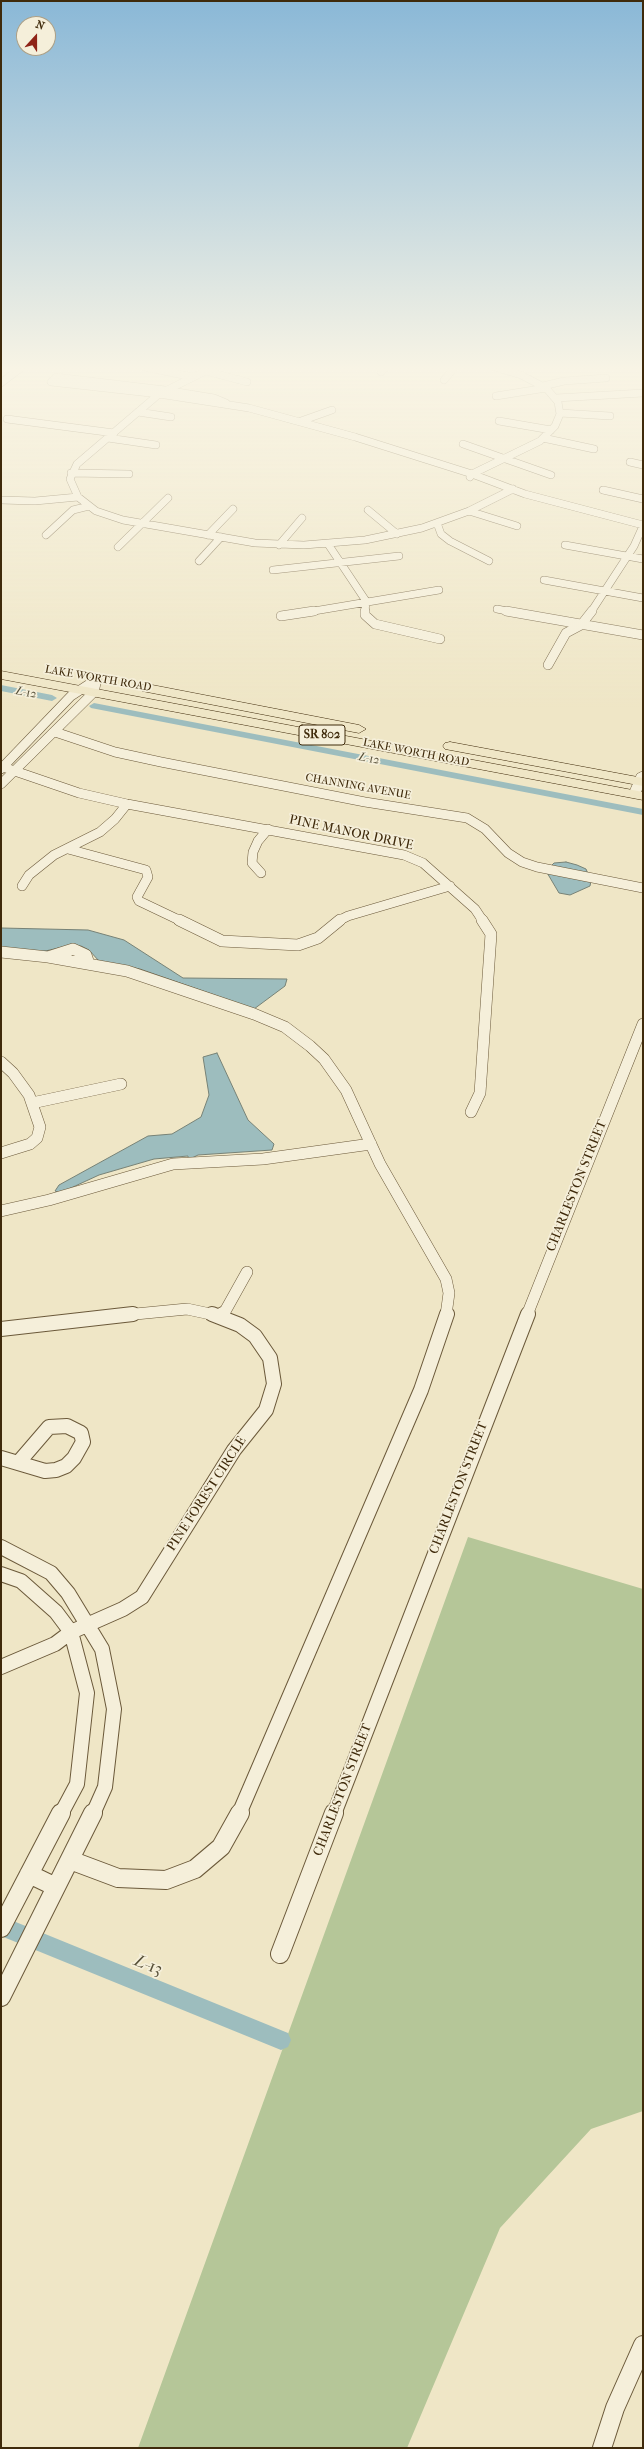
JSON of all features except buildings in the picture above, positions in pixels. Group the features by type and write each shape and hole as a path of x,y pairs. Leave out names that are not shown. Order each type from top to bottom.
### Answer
{"main road":[{"path":"1,663 28,667"},
{"name":"LAKE WORTH ROAD","path":"1,674 100,684 393,749 638,795"},
{"name":"LAKE WORTH ROAD","path":"134,686 443,745 642,779"},
{"path":"393,749 425,749 443,745"}],"street":[{"path":"70,481 70,484 78,497 89,506 113,518 208,535 279,545 328,544 397,534 437,523 469,511 502,492 513,490"},
{"path":"479,481 502,492 562,512"},
{"path":"484,481 643,528"},
{"path":"603,490 643,499"},
{"path":"1,500 35,501 78,497"},
{"path":"118,546 168,498"},
{"path":"46,535 73,510 89,506"},
{"path":"208,535 233,509"},
{"path":"368,510 397,534"},
{"path":"469,511 517,526"},
{"path":"575,516 643,528"},
{"path":"279,545 302,518"},
{"path":"437,523 441,534 450,541 489,561"},
{"path":"548,665 566,633 581,625 606,592 629,556 643,528"},
{"path":"198,561 221,537"},
{"path":"328,544 366,601 365,615 375,624 440,639"},
{"path":"565,546 643,559"},
{"path":"273,570 399,556"},
{"path":"544,580 643,598"},
{"path":"282,616 439,590"},
{"path":"498,609 643,635"},
{"path":"2,768 80,682"},
{"path":"1,784 55,732 100,684"},
{"name":"CHANNING AVENUE","path":"55,732 115,752 161,762 365,802 467,818 485,829 508,853 522,862 537,867 643,888"},
{"name":"PINE MANOR DRIVE","path":"2,768 16,771 79,793 127,804 404,855 423,863 476,909 491,934 480,1093 471,1112"},
{"path":"638,795 642,779"},
{"path":"22,886 29,875 54,855 68,850 100,832 115,819 127,804"},
{"path":"261,873 252,863 253,852 258,841 268,829"},
{"path":"68,850 141,867 146,870 148,877 138,896 139,901 222,941 298,945 318,938 337,922 348,916 450,886"},
{"path":"1,952 48,957 127,971 254,1014 285,1027 310,1046 324,1059 346,1090 370,1144 422,1239 446,1279 449,1293 447,1313 421,1390 363,1529 240,1813 221,1847 195,1869 166,1880 118,1878 70,1860"},
{"name":"CHARLESTON STREET","path":"280,1954 563,1222 643,1024"},
{"path":"1,1062 24,1087 32,1103 40,1127 37,1138 18,1149 1,1153"},
{"path":"32,1103 121,1084"},
{"path":"1,1211 49,1200 173,1164 263,1159 370,1144"},
{"path":"222,1316 247,1272"},
{"name":"PINE FOREST CIRCLE","path":"1,1329 165,1310 198,1310 222,1316 248,1330 266,1350 274,1375 270,1401 261,1418 234,1450 182,1534 178,1537 142,1597 123,1609 88,1623 71,1632 55,1644 1,1667"},
{"path":"1,1458 45,1471 66,1466 74,1458 83,1442 81,1433 67,1426 49,1427 40,1434 18,1463"},
{"path":"1,1547 51,1573 68,1593 88,1623 102,1650 114,1709 105,1787 1,1997"},
{"path":"1,1574 22,1581 56,1612 71,1632 87,1693 77,1784 1,1928"},
{"path":"29,1874 52,1894"},
{"path":"602,2448 615,2408 643,2345"}],"green space":[{"path":"468,1537 643,1589 643,2111 591,2129 500,2228 407,2448 138,2448"}],"water":[{"path":"566,862 586,869 591,881 590,886 570,895 559,893 546,871 554,863"},
{"path":"1,928 88,930 124,940 183,978 287,979 285,986 254,1009 140,969 99,961 89,950 81,946 67,946 41,952 1,947"},
{"path":"217,1053 248,1120 274,1144 272,1150 198,1155 188,1160 188,1156 154,1159 99,1175 60,1193 55,1191 59,1185 148,1136 172,1134 201,1117 209,1095 203,1057"}],"waterway":[{"name":"L-12","path":"1,688 52,698"},
{"name":"L-12","path":"94,706 643,812"},
{"name":"L-13","path":"1,1926 281,2040"}]}
